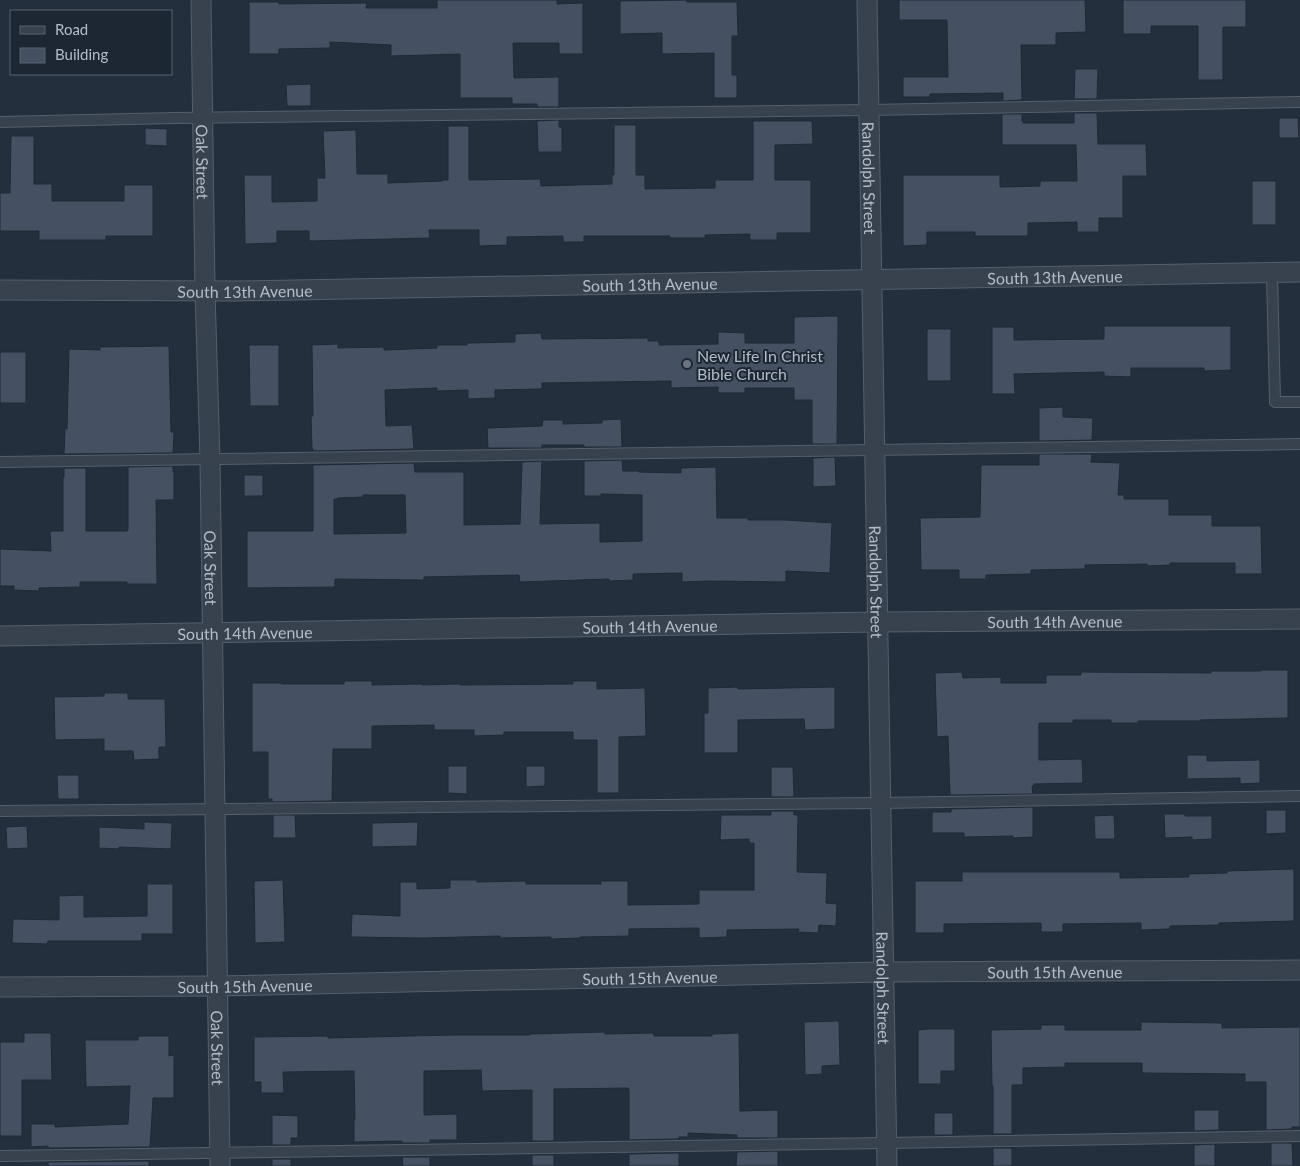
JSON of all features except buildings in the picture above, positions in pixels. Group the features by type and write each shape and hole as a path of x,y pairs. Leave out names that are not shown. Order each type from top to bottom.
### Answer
{"street":[{"name":"Oak Street","path":"201,0 220,1160"},
{"name":"Randolph Street","path":"867,0 887,1166"},
{"name":"South 13th Avenue","path":"0,290 206,291 1300,272"},
{"name":"South 14th Avenue","path":"0,636 878,622 1300,619"},
{"name":"South 15th Avenue","path":"0,987 217,986 884,972 1300,970"}],"lane":[{"path":"0,122 1300,102"},
{"path":"1272,273 1275,402 1300,402"},
{"path":"0,462 1300,444"},
{"path":"0,811 881,803 1300,796"},
{"path":"0,1156 220,1160 1300,1136"}],"place":[{"name":"New Life In Christ Bible Church","path":"687,364"}]}
